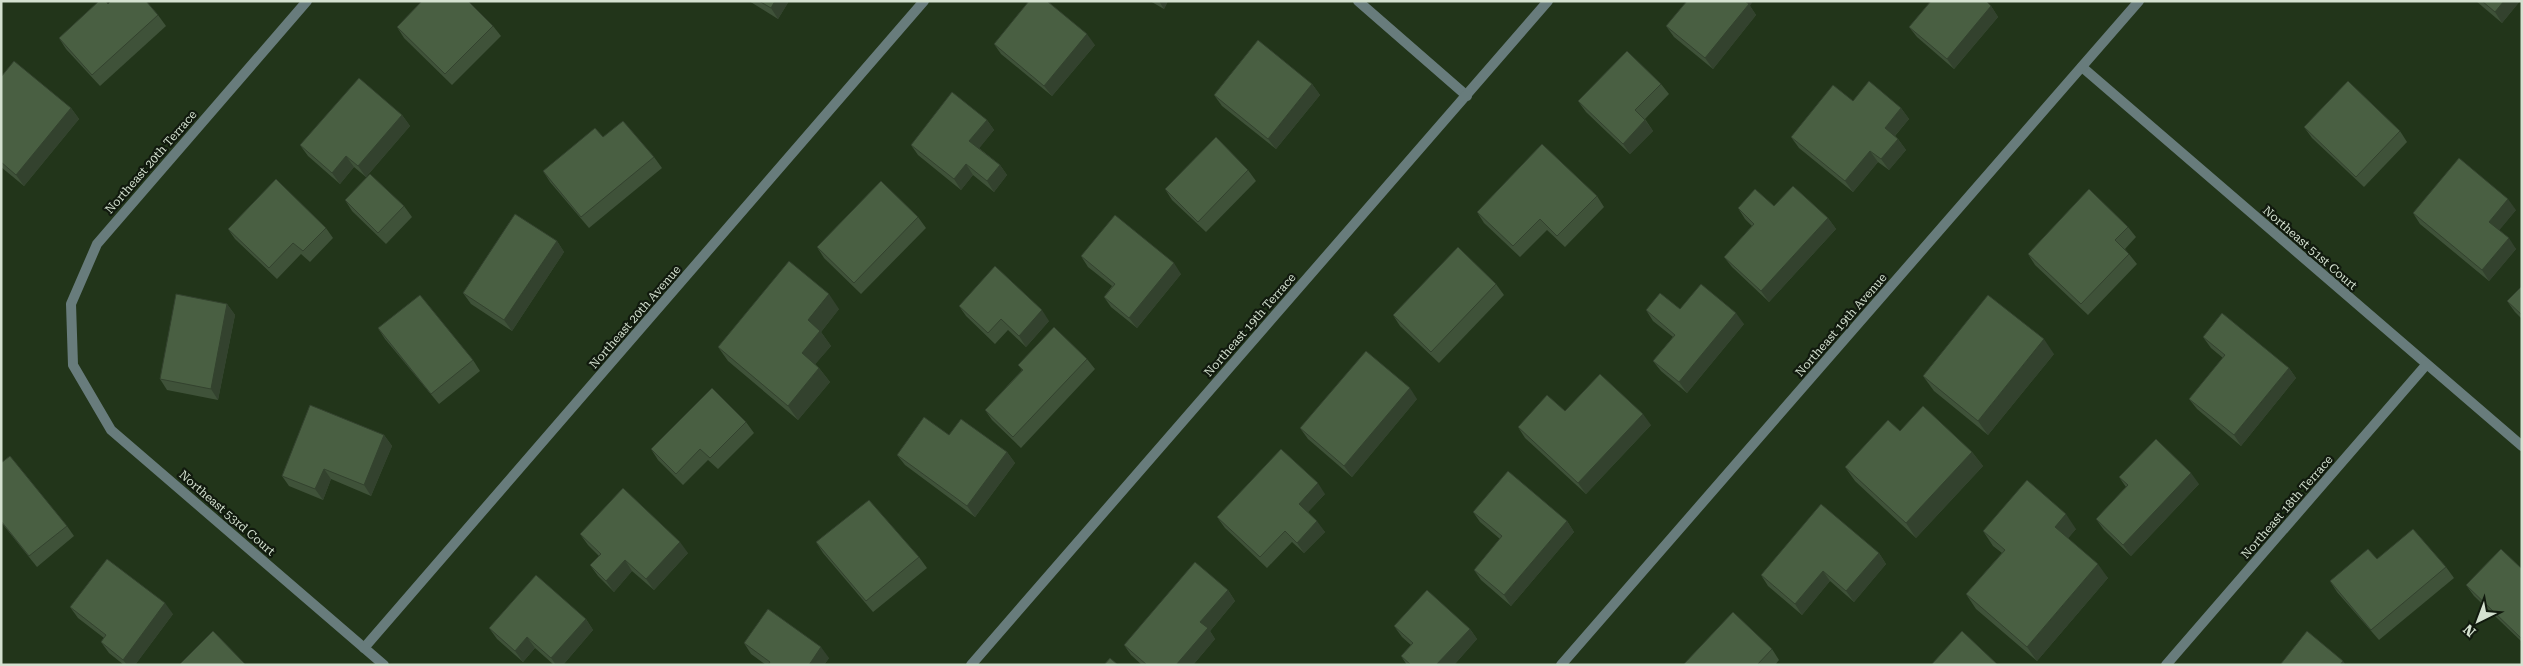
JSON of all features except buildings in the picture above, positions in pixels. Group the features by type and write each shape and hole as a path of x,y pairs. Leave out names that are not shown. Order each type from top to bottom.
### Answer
{"street":[{"name":"Northeast 20th Terrace","path":"73,365 71,304 97,244 307,1"},
{"name":"Northeast 20th Avenue","path":"364,648 924,1"},
{"path":"1358,1 1467,96"},
{"name":"Northeast 19th Terrace","path":"971,665 1548,1"},
{"name":"Northeast 19th Avenue","path":"1561,665 2139,1"},
{"name":"Northeast 51st Court","path":"2082,67 2522,446"},
{"name":"Northeast 53rd Court","path":"73,365 111,430 384,665"},
{"name":"Northeast 18th Terrace","path":"2166,665 2426,365"}]}
